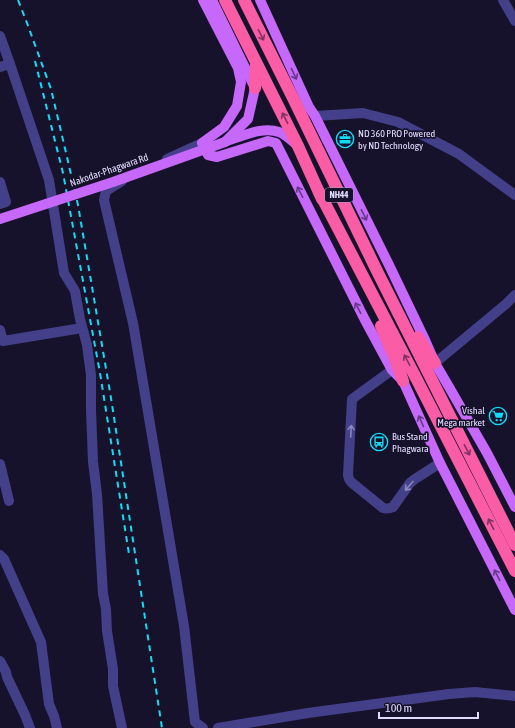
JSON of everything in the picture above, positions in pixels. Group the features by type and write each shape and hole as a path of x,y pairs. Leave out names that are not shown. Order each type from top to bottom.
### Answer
{"highway":[{"name":"NH44","path":"225,0 298,146 319,192 515,571"},
{"name":"NH44","path":"244,0 336,189 515,545"},
{"path":"256,61 256,88"},
{"path":"336,189 367,236 422,345 434,363"},
{"path":"319,192 334,230 378,320 397,363 403,381"}],"main road":[{"path":"203,0 238,68 241,82 237,106 224,127 202,143 208,155 217,157 268,141 276,143 364,320 392,370 403,381 440,464 515,610"},
{"path":"212,0 256,88 248,119 225,142"},
{"path":"260,0 309,107 315,116 392,272 425,340 434,363 487,453 515,507"},
{"name":"Nakodar-Phagwara Rd","path":"0,219 113,182 262,130 270,129 280,132 298,146"}],"street":[{"path":"503,0 515,21"},
{"path":"0,37 49,180 64,273 75,291 87,345 91,375 93,462 97,494 103,594 114,686 122,728"},
{"path":"0,66 10,64"},
{"path":"315,116 363,112 398,122 459,154 515,195"},
{"path":"202,143 132,174 106,191 104,200 133,323 184,626 195,722 203,728"},
{"path":"0,182 6,202 0,204"},
{"path":"434,363 515,295"},
{"path":"0,330 3,341 82,328"},
{"path":"392,370 352,399 348,475 350,482 383,508 390,509 410,483 440,464"},
{"path":"0,464 9,501"},
{"path":"0,555 4,560 41,642 49,704 57,728"},
{"path":"0,661 30,728"},
{"path":"218,728 308,712 456,693 475,692 515,696"}],"railway":[{"path":"18,0 51,89 78,205 111,398 162,728"},
{"path":"35,61 63,173 100,373 129,554"}],"place":[{"name":"ND 360 PRO Powered by ND Technology","path":"345,139"},
{"name":"Vishal Mega market","path":"498,416"},
{"name":"Bus Stand Phagwara","path":"379,442"}]}
